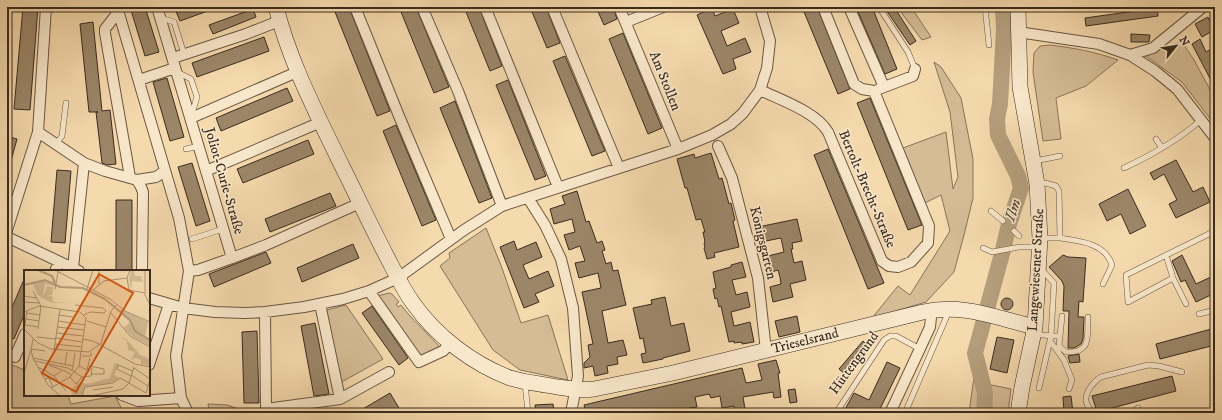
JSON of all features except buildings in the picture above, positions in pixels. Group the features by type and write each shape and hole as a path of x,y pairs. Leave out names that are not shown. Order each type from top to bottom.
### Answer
{"street":[{"path":"7,230 38,132 46,7"},
{"name":"Joliot-Curie-Straße","path":"157,7 232,258"},
{"path":"355,7 451,239"},
{"path":"422,7 458,91 502,206"},
{"path":"485,7 558,187"},
{"path":"552,7 619,168"},
{"name":"Am Stollen","path":"619,7 678,150"},
{"path":"626,22 663,7"},
{"path":"150,298 183,308 215,312 264,312 320,304 369,291 398,278 451,239 502,206 678,150 712,135 731,124 743,113 760,90 767,68 770,41 760,7"},
{"path":"823,7 854,84 862,89 874,91 913,76 915,69"},
{"path":"849,7 884,87"},
{"name":"Langewiesener Straße","path":"1018,7 1020,87 1037,184 1040,243 1034,330 1018,413"},
{"path":"1130,55 1153,48 1203,7"},
{"path":"118,9 179,218 189,271 176,356 181,398 188,413"},
{"path":"118,9 105,29 105,33 133,179 141,187 142,192 142,270"},
{"path":"173,58 277,14"},
{"name":"Trieselsrand","path":"277,14 297,72 360,203 398,278 414,304 428,321 451,344 473,356 490,368 510,378 525,382 575,389 594,389 766,351 930,310 950,308 969,310 992,316 1034,330"},
{"path":"1018,32 1099,44 1130,55 1155,71 1177,89 1215,138"},
{"path":"139,80 176,70"},
{"path":"191,118 297,72"},
{"name":"Bertolt-Brecht-Straße","path":"760,90 806,112 824,125 882,261 889,266 898,267 911,262 928,243 929,226 874,91"},
{"path":"206,171 321,122"},
{"path":"38,132 84,163 105,171 133,179 156,177 165,171"},
{"name":"Königsgarten","path":"718,146 732,178 758,278 766,351"},
{"path":"7,237 57,266 76,270 84,163"},
{"path":"528,198 545,225 561,259 573,308 578,376 571,413"},
{"path":"189,271 198,270 266,245 360,203"},
{"path":"369,291 419,362 443,351 451,344"},
{"path":"150,363 169,304"},
{"path":"320,304 340,399"},
{"path":"890,413 930,327 930,310"},
{"path":"264,312 266,409 310,408 340,399 389,372"},
{"path":"15,357 24,336"},
{"path":"127,396 138,398 181,398"}],"lane":[{"path":"879,7 908,52 915,69"},
{"path":"986,7 989,45"},
{"path":"161,18 174,22 184,54"},
{"path":"56,144 62,136 66,103"},
{"path":"1124,168 1162,148 1184,134 1201,120"},
{"path":"1156,139 1162,148"},
{"path":"186,149 199,146"},
{"path":"1033,161 1060,156"},
{"path":"1037,184 1045,183 1056,186 1059,191 1060,238"},
{"path":"991,211 1003,222"},
{"path":"192,239 223,229"},
{"path":"1014,231 1019,236"},
{"path":"1173,278 1128,302 1126,275 1215,231"},
{"path":"983,248 992,252 1060,238 1079,241 1103,250 1107,255 1112,265 1103,284"},
{"path":"1166,255 1173,278 1186,304"},
{"path":"1039,267 1054,283 1050,338 1039,388"},
{"path":"904,413 950,308"},
{"path":"1199,314 1215,310"},
{"path":"1062,316 1059,336 1060,346 1066,352 1076,352 1084,348 1087,340 1088,317"},
{"path":"1034,330 1050,338 1064,360 1072,380 1068,389"},
{"name":"Hüttengrund","path":"836,413 884,340 890,336 896,336 920,348"},
{"path":"1050,338 1059,336"},
{"path":"1092,413 1086,401 1086,396 1096,380 1101,377 1148,365 1159,366 1182,372"},
{"path":"525,382 528,413"},
{"path":"1131,413 1138,408"}],"shaded area":[{"path":"897,7 911,7 931,37 922,40"},
{"path":"1182,42 1194,60 1215,99 1215,125 1182,82 1143,54"},
{"path":"1050,45 1068,47 1118,60 1086,86 1056,98 1061,139 1043,141 1033,72 1034,53 1040,46"},
{"path":"934,62 941,67 961,98 973,159 973,198 954,272 926,302 872,318 898,286 910,295 950,231 941,195 925,203 903,148 946,132 953,189 958,177 950,112"},
{"path":"486,228 521,323 548,315 568,380 520,370 493,350 440,266 450,258 449,253"},
{"path":"389,293 392,294 399,302 396,304 398,307 401,305 441,348 420,357 377,296"},
{"path":"346,305 383,359 338,384 323,311"},
{"path":"7,363 24,370 24,396 68,396 71,404 115,396 124,413 7,413"},
{"path":"974,377 987,384 1011,389 1008,413 969,413"},
{"path":"208,404 227,405 236,408 238,413 206,413 209,411"}],"waterway":[{"name":"Ilm","path":"984,413 985,393 975,353 1009,224 1021,188 1018,176 998,135 997,119 1000,104 1004,29 1003,7"}]}
